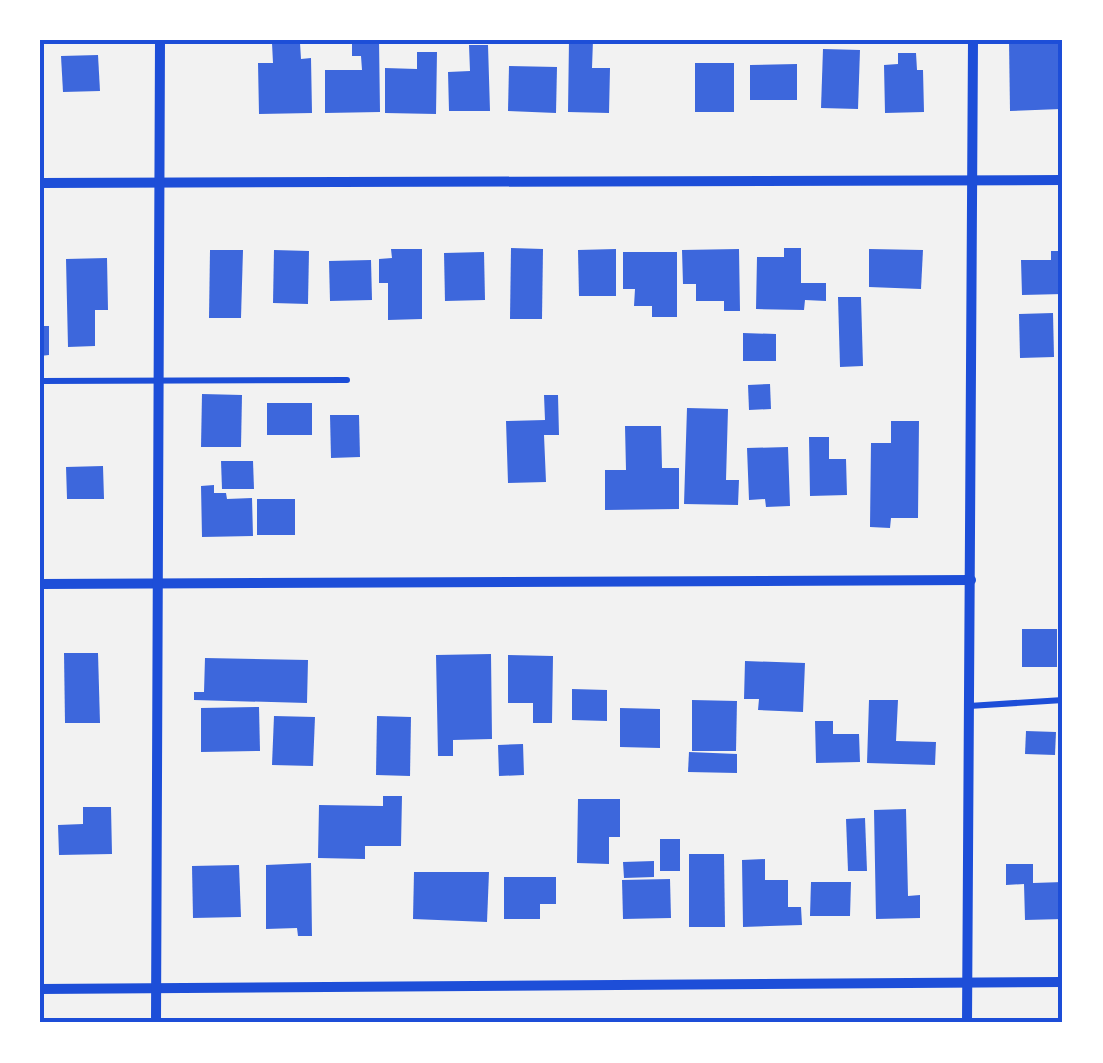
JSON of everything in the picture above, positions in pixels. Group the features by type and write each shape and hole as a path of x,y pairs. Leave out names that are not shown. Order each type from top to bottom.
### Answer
{"street":[{"path":"156,1023 160,40"},
{"path":"967,1023 973,40"},
{"path":"40,183 1063,180"},
{"path":"40,584 970,580"},
{"path":"40,989 1063,982"}],"lane":[{"path":"40,382 347,380"},
{"path":"970,706 1063,700"}],"building":[{"path":"352,40 379,40 380,112 325,113 325,70 362,70 361,56 352,56"},
{"path":"569,40 593,40 592,68 610,68 609,113 568,112"},
{"path":"1009,40 1060,40 1061,109 1010,111"},
{"path":"272,43 300,43 301,59 311,58 312,113 259,114 258,63 273,63"},
{"path":"469,45 488,45 490,111 449,111 448,72 470,71"},
{"path":"823,49 860,50 858,109 821,108"},
{"path":"417,52 437,52 436,114 385,113 385,68 417,69"},
{"path":"898,53 916,53 917,70 923,70 924,112 885,113 884,65 898,64"},
{"path":"98,55 100,91 63,92 61,56"},
{"path":"695,63 734,63 734,112 695,112"},
{"path":"797,64 797,100 750,100 750,65"},
{"path":"509,66 557,67 556,113 508,111"},
{"path":"511,248 543,249 542,319 510,319"},
{"path":"784,248 801,248 801,283 826,283 826,301 805,300 804,310 756,309 757,257 784,257"},
{"path":"391,249 422,249 422,319 388,320 388,283 379,283 379,259 392,258"},
{"path":"616,249 616,296 579,296 578,250"},
{"path":"739,249 740,311 724,311 724,301 696,301 696,284 683,284 682,250"},
{"path":"869,249 923,250 921,289 869,287"},
{"path":"210,250 243,250 241,318 209,318"},
{"path":"274,250 309,251 308,304 273,303"},
{"path":"1051,251 1063,251 1063,294 1022,295 1021,260 1051,260"},
{"path":"484,252 485,300 445,301 444,253"},
{"path":"623,252 677,252 677,317 652,317 652,306 634,306 635,289 623,289"},
{"path":"107,258 108,310 95,310 95,346 68,347 66,259"},
{"path":"371,260 372,300 330,301 329,261"},
{"path":"838,297 861,297 863,366 840,367"},
{"path":"1053,313 1054,357 1020,358 1019,314"},
{"path":"40,326 49,326 49,355 40,356"},
{"path":"743,333 776,334 776,361 743,361"},
{"path":"770,384 771,409 749,410 748,385"},
{"path":"202,394 242,395 241,447 201,447"},
{"path":"544,395 558,395 559,435 544,435 546,482 508,483 506,421 545,420"},
{"path":"267,403 312,403 312,435 267,435"},
{"path":"687,408 728,409 726,480 739,480 738,505 684,504"},
{"path":"330,415 359,415 360,457 331,458"},
{"path":"891,421 919,421 918,518 891,518 890,528 870,527 871,443 891,443"},
{"path":"625,426 661,426 662,468 679,468 679,509 605,510 605,470 626,470"},
{"path":"809,437 829,437 829,459 846,459 847,495 810,496"},
{"path":"788,447 790,506 766,507 765,499 749,500 747,448"},
{"path":"221,461 253,461 254,489 222,489"},
{"path":"103,466 104,499 67,499 66,467"},
{"path":"214,485 214,493 226,493 227,499 252,498 253,536 202,537 201,486"},
{"path":"257,499 295,499 295,535 257,535"},
{"path":"1022,629 1057,629 1057,667 1022,667"},
{"path":"64,653 98,653 100,723 65,723"},
{"path":"491,654 492,739 453,740 453,756 438,756 436,655"},
{"path":"508,655 553,656 552,723 533,723 533,703 508,703"},
{"path":"205,658 308,660 307,703 194,700 194,692 204,692"},
{"path":"745,661 805,663 803,712 758,710 759,699 744,699"},
{"path":"43,668 44,704 40,704"},
{"path":"572,689 607,690 607,721 572,720"},
{"path":"692,700 737,701 736,751 692,751"},
{"path":"869,700 898,700 896,741 936,742 935,765 867,763"},
{"path":"259,707 260,751 201,752 201,708"},
{"path":"620,708 660,709 660,748 620,747"},
{"path":"274,716 315,717 313,766 272,765"},
{"path":"377,716 411,717 410,776 376,775"},
{"path":"815,721 833,721 833,734 859,734 860,762 816,763"},
{"path":"1026,731 1056,732 1055,755 1025,754"},
{"path":"523,744 524,775 499,776 498,745"},
{"path":"689,752 737,754 737,773 688,772"},
{"path":"383,796 402,796 401,846 365,846 365,859 318,858 319,805 383,806"},
{"path":"578,799 620,799 620,837 609,837 609,864 577,863"},
{"path":"83,807 111,807 112,854 59,855 58,825 83,824"},
{"path":"906,809 908,896 920,895 920,918 876,919 874,810"},
{"path":"865,818 867,871 848,871 846,819"},
{"path":"660,839 680,839 680,871 660,871"},
{"path":"689,854 724,854 725,927 689,927"},
{"path":"765,859 765,880 788,880 788,907 801,907 802,925 743,927 742,860"},
{"path":"654,861 654,877 624,878 623,862"},
{"path":"311,863 312,936 298,936 297,928 266,929 266,865"},
{"path":"1006,864 1033,864 1033,883 1063,882 1063,919 1025,920 1024,884 1006,885"},
{"path":"239,865 241,917 193,918 192,866"},
{"path":"414,872 489,872 487,922 413,919"},
{"path":"504,877 556,877 556,904 540,904 540,919 504,919"},
{"path":"670,879 671,918 623,919 622,880"},
{"path":"811,882 851,882 850,916 810,916"}]}
